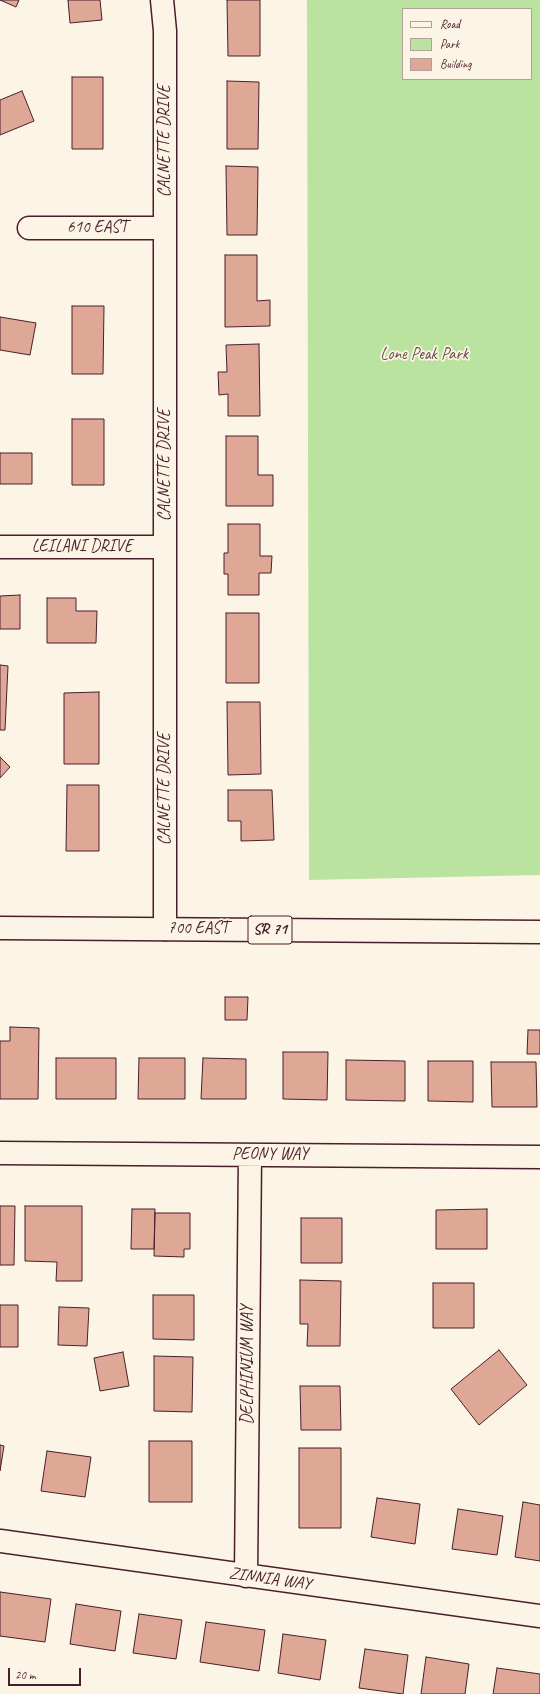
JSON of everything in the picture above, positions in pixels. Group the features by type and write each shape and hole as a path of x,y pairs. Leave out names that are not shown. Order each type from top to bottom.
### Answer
{"street":[{"name":"CALNETTE DRIVE","path":"162,0 165,31 165,929"},
{"name":"610 EAST","path":"29,228 165,228"},
{"name":"LEILANI DRIVE","path":"0,546 165,547"},
{"name":"700 EAST","path":"0,928 540,932"},
{"name":"PEONY WAY","path":"0,1153 540,1157"},
{"name":"DELPHINIUM WAY","path":"246,1576 250,1155"},
{"name":"ZINNIA WAY","path":"0,1541 540,1616"}],"green space":[{"name":"Lone Peak Park","path":"307,0 540,0 540,875 309,880"}],"building":[{"path":"0,0 19,0 16,7"},
{"path":"68,0 100,0 102,20 70,23"},
{"path":"227,0 260,0 260,56 228,56"},
{"path":"72,77 103,77 103,149 72,149"},
{"path":"227,81 259,82 258,149 227,149"},
{"path":"22,91 34,121 0,135 0,100"},
{"path":"226,166 258,167 257,235 227,235"},
{"path":"225,255 257,255 257,301 270,300 270,326 225,327"},
{"path":"72,306 104,306 103,374 72,374"},
{"path":"0,317 36,323 30,355 0,350"},
{"path":"259,344 260,416 228,416 228,394 219,395 218,372 227,372 226,345"},
{"path":"72,419 104,419 104,485 72,485"},
{"path":"226,436 258,436 258,475 273,475 273,506 226,506"},
{"path":"0,453 32,453 32,484 0,484"},
{"path":"228,524 260,524 260,556 272,556 271,573 259,573 259,595 228,595 228,574 224,574 224,553 228,553"},
{"path":"20,595 20,629 0,629 0,596"},
{"path":"47,598 76,598 76,611 97,611 96,643 47,643"},
{"path":"226,613 259,613 259,683 226,683"},
{"path":"0,665 8,666 5,730 0,730"},
{"path":"99,692 99,764 64,764 64,693"},
{"path":"227,702 260,702 261,774 228,775"},
{"path":"0,757 10,767 0,778"},
{"path":"67,785 99,785 99,851 66,851"},
{"path":"228,790 272,790 274,840 241,841 241,821 228,821"},
{"path":"225,997 248,997 247,1020 225,1020"},
{"path":"10,1027 39,1028 38,1099 0,1099 0,1041 10,1041"},
{"path":"528,1030 540,1030 540,1054 527,1054"},
{"path":"283,1052 328,1052 327,1100 283,1099"},
{"path":"56,1058 116,1058 116,1099 56,1099"},
{"path":"139,1058 185,1058 185,1099 138,1099"},
{"path":"203,1058 246,1059 246,1099 201,1099"},
{"path":"346,1060 405,1061 405,1101 346,1100"},
{"path":"428,1061 473,1061 473,1102 428,1101"},
{"path":"491,1062 536,1062 537,1107 492,1107"},
{"path":"0,1206 15,1206 14,1265 0,1265"},
{"path":"25,1206 82,1206 82,1281 56,1281 57,1262 25,1261"},
{"path":"132,1209 155,1209 154,1249 131,1249"},
{"path":"487,1209 487,1249 436,1249 436,1210"},
{"path":"155,1213 190,1213 190,1249 184,1249 184,1257 154,1256"},
{"path":"301,1218 342,1218 342,1263 301,1263"},
{"path":"300,1280 341,1281 340,1346 307,1346 308,1324 300,1324"},
{"path":"433,1283 474,1283 474,1328 433,1328"},
{"path":"153,1295 194,1295 194,1340 153,1339"},
{"path":"0,1305 18,1305 18,1347 0,1347"},
{"path":"59,1307 89,1308 87,1346 58,1345"},
{"path":"499,1350 527,1385 479,1425 451,1389"},
{"path":"123,1352 129,1386 100,1391 94,1358"},
{"path":"154,1356 193,1357 192,1412 154,1411"},
{"path":"300,1386 340,1386 341,1430 301,1430"},
{"path":"149,1441 192,1441 192,1502 149,1502"},
{"path":"0,1445 4,1446 0,1471"},
{"path":"299,1448 341,1448 341,1528 299,1528"},
{"path":"47,1451 91,1457 85,1497 41,1491"},
{"path":"377,1498 420,1504 415,1544 371,1537"},
{"path":"523,1502 540,1505 540,1561 515,1557"},
{"path":"458,1509 503,1516 497,1555 452,1549"},
{"path":"0,1592 51,1599 45,1642 0,1636"},
{"path":"76,1604 121,1611 115,1651 70,1644"},
{"path":"139,1614 182,1620 176,1659 133,1653"},
{"path":"206,1622 265,1630 259,1671 200,1662"},
{"path":"283,1634 326,1640 320,1680 278,1673"},
{"path":"365,1649 408,1655 403,1694 359,1688"},
{"path":"426,1657 469,1664 465,1694 421,1694"},
{"path":"497,1668 540,1674 540,1694 493,1694"}]}
